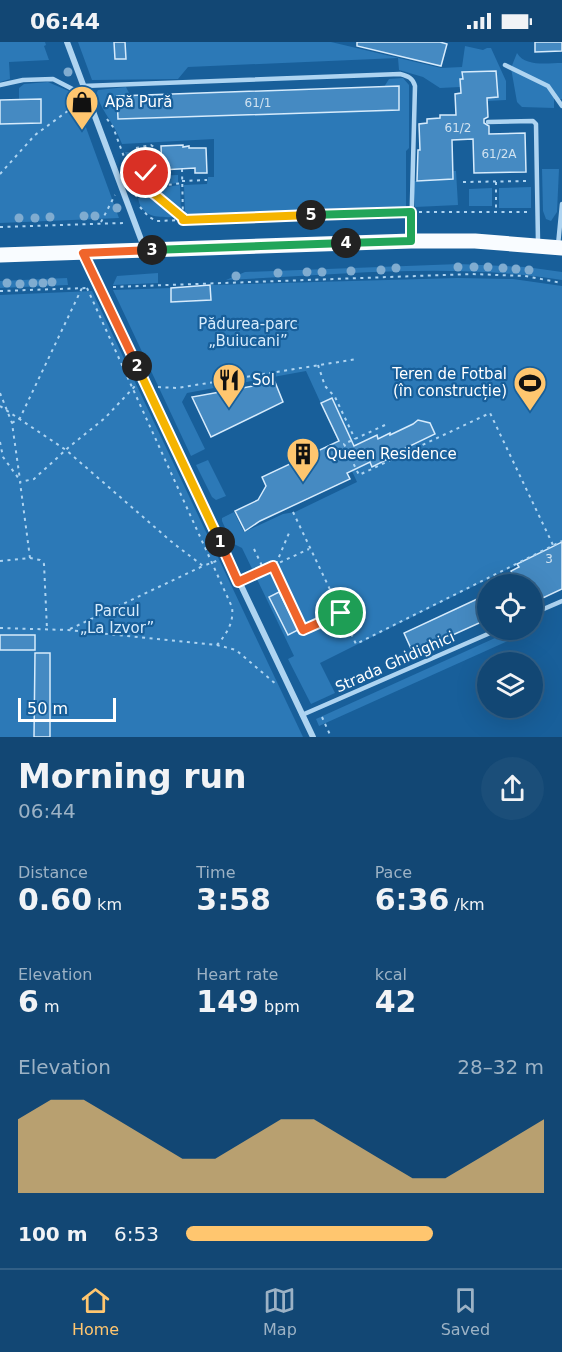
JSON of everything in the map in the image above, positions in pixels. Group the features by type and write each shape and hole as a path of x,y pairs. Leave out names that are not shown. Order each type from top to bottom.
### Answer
{"main road":[{"path":"0,255 411,241 475,241 560,248"}],"street":[{"path":"67,42 146,250"},
{"path":"83,253 313,737"}],"lane":[{"path":"505,64 548,86 562,106"},
{"path":"83,86 400,74 409,76 415,86 411,241"},
{"path":"0,86 23,80 52,79 87,97"},
{"path":"488,122 533,121 536,124 538,245"},
{"path":"560,248 562,204"},
{"path":"543,609 562,601"},
{"name":"Strada Ghidighici","path":"302,715 477,639"}],"path":[{"path":"0,174 42,128 87,97"},
{"path":"136,148 151,145 155,148 156,170 142,181"},
{"path":"182,169 183,219"},
{"path":"146,173 138,191 182,182 207,180"},
{"path":"463,182 537,181"},
{"path":"496,182 496,212"},
{"path":"147,188 183,219"},
{"path":"101,223 115,195"},
{"path":"158,221 411,212 537,213"},
{"path":"0,227 124,223"},
{"path":"113,287 472,274 525,276 562,283"},
{"path":"12,423 20,418 82,288"},
{"path":"0,291 89,288 232,607 233,614 228,632 217,645"},
{"path":"146,386 177,388 357,359"},
{"path":"318,365 326,386 335,397 355,439"},
{"path":"20,482 34,479 105,418 142,379"},
{"path":"0,393 12,423 30,558"},
{"path":"0,406 66,450 173,543 203,566"},
{"path":"385,425 344,444 359,476 490,413 553,545"},
{"path":"0,442 3,457 20,482"},
{"path":"293,512 356,644 562,541"},
{"path":"289,533 274,565 303,630 341,613"},
{"path":"238,582 310,548"},
{"path":"254,549 264,570"},
{"path":"0,561 30,558 40,560 44,564 47,629"},
{"path":"68,630 203,566 222,559 229,561"},
{"path":"0,628 68,630 217,645 236,650 279,687"},
{"path":"318,709 331,737"}],"green space":[{"path":"0,42 45,42 44,46 49,60 9,62 10,79 0,82"},
{"path":"78,42 331,42 441,68 462,67 465,46 483,50 491,48 506,81 506,100 487,101 487,98 498,97 496,71 463,72 460,87 440,88 423,77 399,70 398,58 188,67 178,79 92,80"},
{"path":"517,53 531,62 562,63 562,99 554,99 554,108 522,107 517,102 511,68"},
{"path":"403,78 409,85 406,208 185,217 184,185 207,184 208,177 214,177 214,139 122,144 96,94 98,90 126,87 130,95 117,96 118,119 399,110 398,87 384,87 389,79"},
{"path":"48,82 71,92 119,218 0,223 0,124 41,123 41,99 19,100 19,88 24,84"},
{"path":"125,152 133,152 138,158 138,167 134,177"},
{"path":"542,169 559,169 557,212 551,221 546,219 543,211"},
{"path":"453,171 456,171 458,205 415,207 413,179 414,181 453,179"},
{"path":"178,175 178,183 150,186 150,176"},
{"path":"180,185 181,214 150,189"},
{"path":"531,187 531,208 499,208 499,188"},
{"path":"492,188 492,206 469,206 469,189"},
{"path":"150,193 179,217 148,214 140,205 138,198 150,198"},
{"path":"459,264 526,267 562,272 562,280 478,272 394,271 226,280 245,272"},
{"path":"158,273 158,283 113,285 117,276"},
{"path":"67,278 68,285 0,288 0,281"},
{"name":"Pădurea-parc „Buiucani”","path":"458,278 513,279 562,286 562,545 498,574 477,574 477,584 320,663 335,693 311,704 288,659 294,656 242,548 232,543 222,521 222,518 234,512 244,532 283,514 295,512 357,482 306,371 187,393 182,402 205,449 191,456 113,290 171,288 172,302 210,300 210,285"},
{"name":"Parcul „La Izvor”","path":"92,291 303,737 0,737 0,295"},
{"path":"208,460 226,496 216,500 212,497 196,465"},
{"path":"491,640 510,640 483,652 477,652 477,655 319,726 316,719"}],"building":[{"path":"114,42 125,42 126,59 115,59"},
{"path":"357,42 440,42 447,44 441,66 357,46"},
{"path":"535,42 562,42 562,51 535,52"},
{"path":"496,71 498,97 487,98 488,117 484,119 484,123 489,126 489,134 525,133 526,172 474,173 473,139 452,140 453,179 417,181 418,150 420,150 419,124 427,123 427,119 440,118 440,115 456,115 455,94 461,93 462,72"},
{"path":"399,86 399,110 118,119 117,96"},
{"path":"41,99 41,123 0,124 0,100"},
{"path":"183,145 189,148 206,148 207,173 195,173 195,168 162,170 161,146"},
{"path":"210,285 211,300 171,302 171,288"},
{"path":"275,382 283,402 211,437 192,397"},
{"path":"332,398 354,446 377,435 378,439 390,433 390,435 418,420 430,423 435,434 387,457 388,459 372,467 370,462 347,473 350,479 260,521 245,531 235,511 258,500 266,486 262,477 339,441 321,403"},
{"path":"562,542 562,589 543,598 543,574 512,574 511,571 519,567 517,564"},
{"path":"279,592 298,630 288,635 269,597"},
{"path":"477,599 477,624 413,653 404,633"},
{"path":"0,635 35,635 35,650 0,650"},
{"path":"35,653 50,653 50,737 34,737"}],"place":[{"name":"Apă Pură","path":"82,131"},
{"name":"Sol","path":"229,409"},
{"name":"Teren de Fotbal (în construcție)","path":"530,412"},
{"name":"Queen Residence","path":"303,483"}],"route":[{"path":"146,173 139,189 147,188 183,220 411,212 411,241 83,253 238,582 273,566 303,630 341,613"}]}
